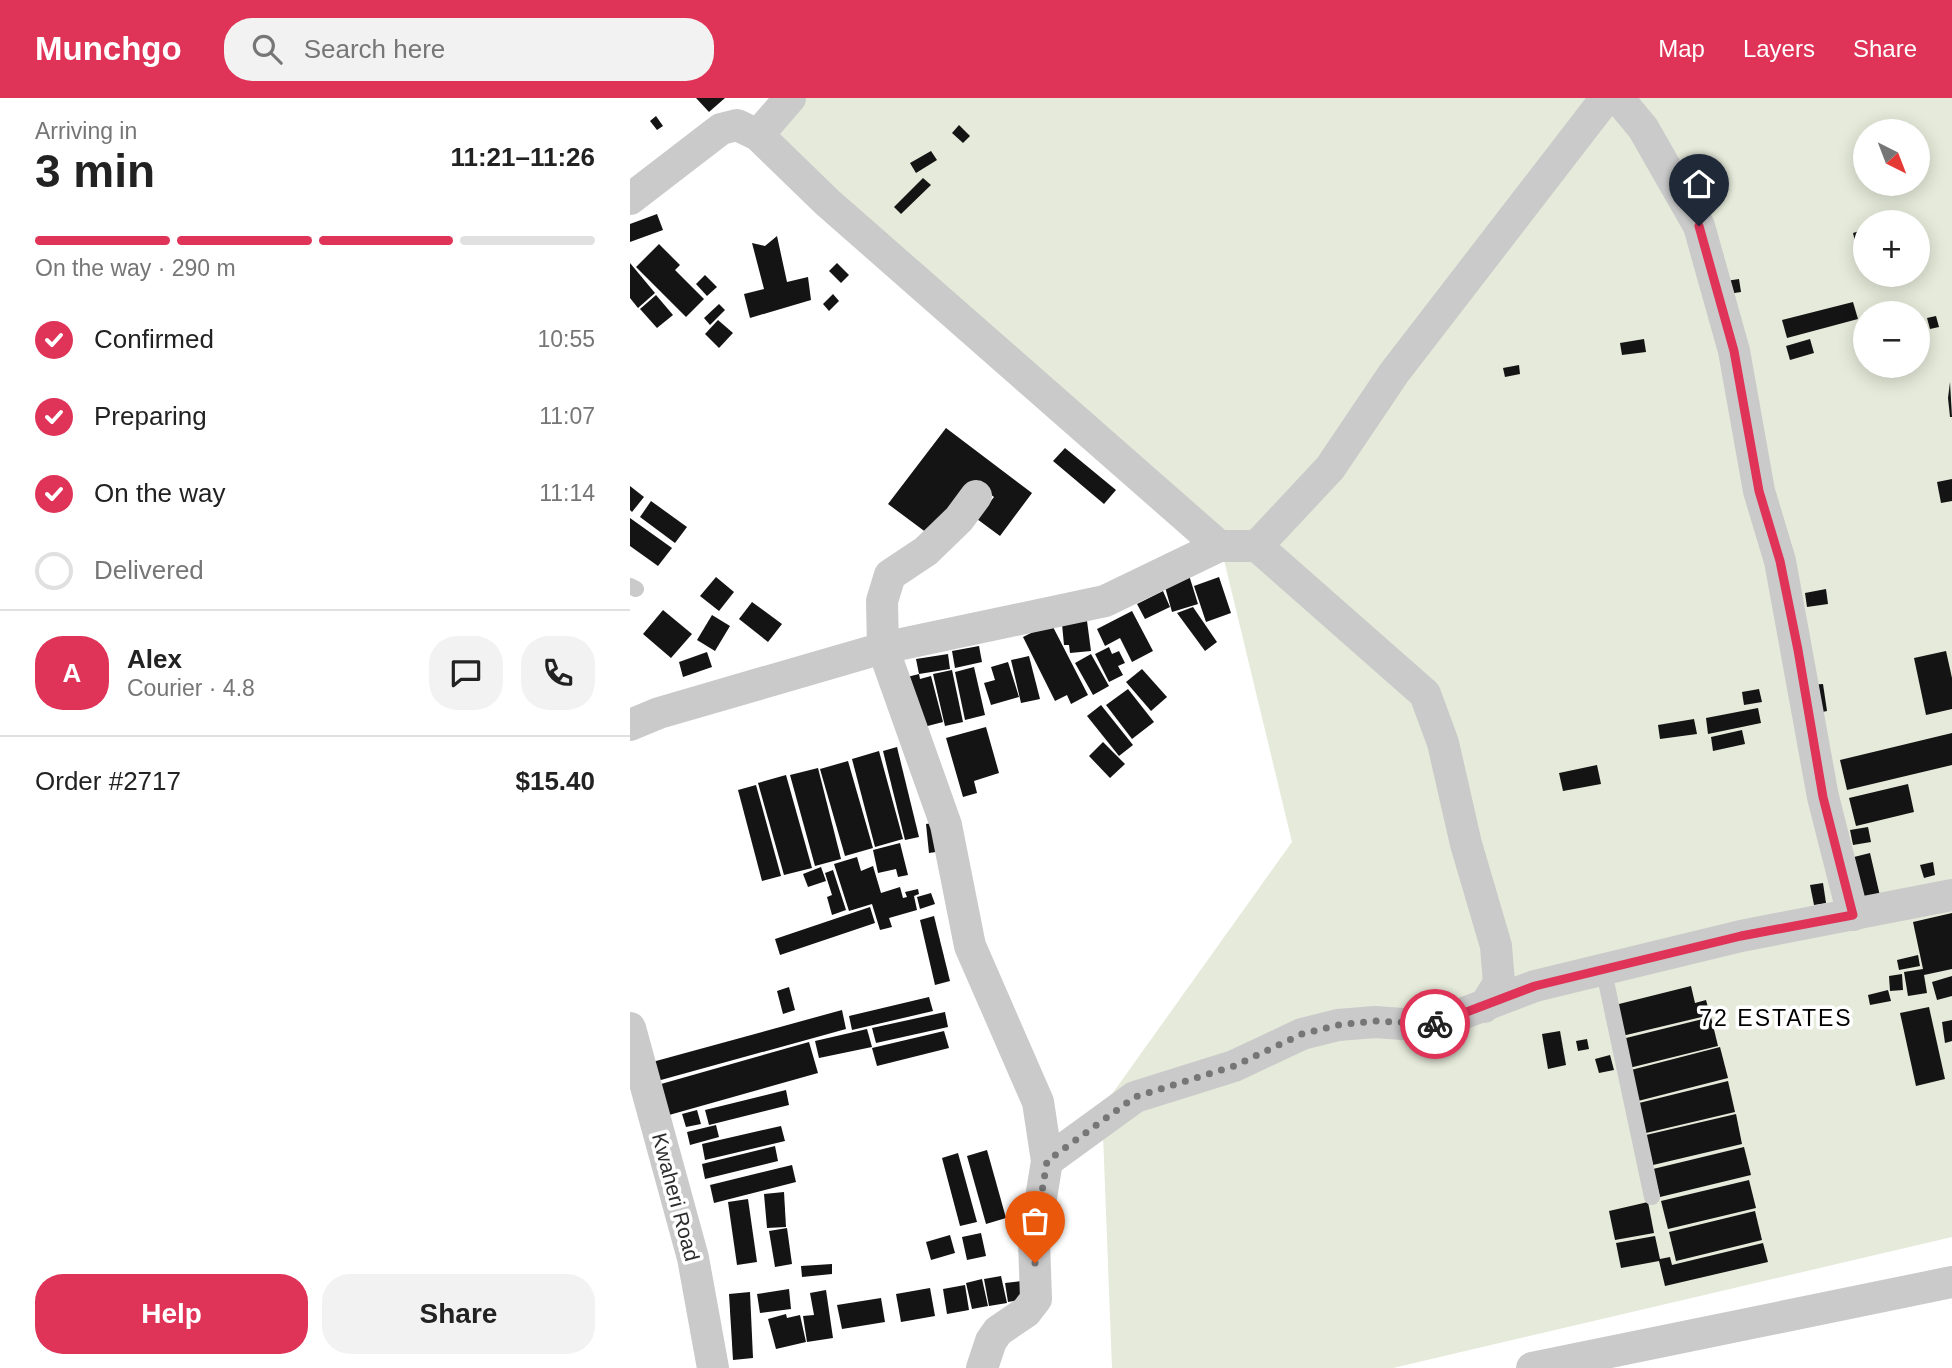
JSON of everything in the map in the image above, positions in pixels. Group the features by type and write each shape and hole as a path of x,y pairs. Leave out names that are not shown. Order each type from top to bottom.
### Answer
{"street":[{"path":"758,135 790,98"},
{"path":"1257,546 1330,468 1394,373 1606,98"},
{"path":"1618,98 1643,128 1699,226 1734,351 1759,491 1782,572 1823,797 1853,915"},
{"path":"630,199 721,129 737,125 758,135 827,202 1219,546"},
{"path":"976,496 959,519 926,551 890,575 882,601 883,649 946,825 970,946 1038,1102 1047,1161 1034,1241 1036,1300 1026,1312 998,1332 991,1341 982,1368"},
{"path":"630,725 659,713 883,649 1105,601 1219,546 1257,546 1425,694 1443,743 1466,844 1496,946 1499,984 1484,1007"},
{"path":"1047,1161 1135,1097 1234,1066 1302,1034 1338,1025 1374,1021 1430,1026 1535,986 1604,972 1741,936 1952,895"},
{"path":"1496,946 1535,986"},
{"name":"Kwaheri Road","path":"630,1028 693,1258 713,1368"},
{"path":"1532,1368 1952,1282"}],"lane":[{"path":"1604,972 1652,1196"}],"green space":[{"path":"777,98 1952,98 1952,1237 1393,1368 1112,1368 1102,1108 1292,842 1224,560 757,118"}],"building":[{"path":"696,98 725,98 709,112"},
{"path":"656,116 663,126 657,130 650,121"},
{"path":"959,125 970,136 963,143 952,133"},
{"path":"931,151 937,160 916,173 910,163"},
{"path":"923,178 931,185 901,214 894,207"},
{"path":"657,214 663,230 630,242 630,224"},
{"path":"777,236 787,282 808,277 811,300 750,318 744,294 764,289 752,243 765,246"},
{"path":"659,244 680,265 675,270 704,299 686,317 636,267"},
{"path":"630,263 655,293 638,308 630,298"},
{"path":"837,263 849,275 841,283 829,271"},
{"path":"705,275 717,287 707,296 696,284"},
{"path":"1739,279 1741,292 1728,294 1726,281"},
{"path":"833,294 839,301 829,311 823,304"},
{"path":"656,295 673,315 657,328 640,309"},
{"path":"1853,302 1853,320 1787,338 1782,320"},
{"path":"719,304 725,310 710,325 704,318"},
{"path":"1936,316 1939,327 1930,329 1930,317"},
{"path":"718,320 733,333 719,348 705,334"},
{"path":"1644,339 1646,352 1622,355 1620,343"},
{"path":"1810,339 1814,353 1790,360 1786,346"},
{"path":"1519,365 1520,374 1505,377 1503,368"},
{"path":"1950,382 1952,417 1948,398"},
{"path":"946,428 1032,493 1000,536 977,519 994,497 973,481 931,536 888,504"},
{"path":"1065,448 1116,490 1104,504 1053,461"},
{"path":"1952,479 1952,501 1941,503 1937,482"},
{"path":"630,486 644,497 632,512 630,510"},
{"path":"651,501 687,527 675,543 640,517"},
{"path":"630,518 672,548 658,566 630,546"},
{"path":"1188,572 1198,604 1172,612 1163,580"},
{"path":"716,577 734,592 719,611 700,596"},
{"path":"1219,577 1231,613 1206,622 1194,586"},
{"path":"1826,589 1828,604 1807,607 1805,593"},
{"path":"1163,591 1170,607 1145,619 1137,604"},
{"path":"752,602 782,624 768,642 739,619"},
{"path":"1193,607 1217,642 1205,651 1177,613"},
{"path":"663,610 692,634 671,658 643,634"},
{"path":"1132,611 1153,651 1132,662 1120,638 1105,646 1097,629"},
{"path":"712,615 730,626 715,651 697,640"},
{"path":"1087,621 1091,651 1070,653 1069,645 1064,645 1062,624"},
{"path":"1051,623 1088,695 1071,704 1067,695 1055,701 1023,637"},
{"path":"979,646 982,662 955,668 952,651"},
{"path":"1109,647 1112,654 1119,651 1125,663 1118,666 1123,675 1109,682 1095,654"},
{"path":"1946,651 1952,678 1952,709 1926,715 1914,658"},
{"path":"707,652 712,667 683,677 679,662"},
{"path":"948,654 950,669 919,674 916,659"},
{"path":"1091,654 1109,686 1093,695 1075,663"},
{"path":"1029,656 1040,699 1021,703 1011,660"},
{"path":"1008,662 1019,697 991,705 984,683 995,680 991,667"},
{"path":"974,667 985,715 965,720 955,672"},
{"path":"1142,669 1167,697 1151,711 1126,682"},
{"path":"952,670 963,722 945,726 933,674"},
{"path":"919,674 920,679 931,676 943,722 916,729 907,677"},
{"path":"1823,684 1827,711 1813,714 1809,685"},
{"path":"1128,689 1154,722 1132,739 1106,705"},
{"path":"1759,689 1762,702 1744,705 1742,692"},
{"path":"1101,705 1133,745 1119,756 1087,716"},
{"path":"1758,708 1761,723 1708,734 1706,718"},
{"path":"1694,719 1697,734 1660,739 1658,725"},
{"path":"986,727 999,773 974,781 977,793 963,797 946,738"},
{"path":"1742,730 1745,744 1713,751 1711,737"},
{"path":"1952,733 1952,765 1847,790 1840,760"},
{"path":"1103,742 1125,764 1110,778 1089,756"},
{"path":"897,747 919,837 905,840 883,751"},
{"path":"879,751 903,839 875,847 852,759"},
{"path":"848,761 873,848 845,856 820,769"},
{"path":"1597,765 1601,784 1563,791 1559,773"},
{"path":"818,768 841,859 815,866 790,775"},
{"path":"786,775 812,868 784,875 758,783"},
{"path":"1908,784 1914,812 1856,826 1849,798"},
{"path":"756,785 781,876 762,881 738,790"},
{"path":"940,822 943,851 929,853 926,824"},
{"path":"1868,827 1871,842 1853,845 1850,830"},
{"path":"900,843 908,875 898,877 896,869 878,873 873,850"},
{"path":"1870,853 1880,896 1864,900 1854,857"},
{"path":"857,857 861,871 873,866 881,893 900,887 903,898 907,897 905,892 918,889 919,894 914,896 917,910 889,918 892,927 880,930 872,904 849,911 834,864"},
{"path":"1933,862 1935,875 1924,878 1920,865"},
{"path":"821,867 826,881 808,887 803,874"},
{"path":"833,870 846,910 832,915 827,897 832,895 825,873"},
{"path":"1823,883 1826,903 1814,905 1810,885"},
{"path":"931,893 935,904 920,909 917,897"},
{"path":"870,907 875,923 780,955 775,939"},
{"path":"1952,913 1952,969 1924,975 1927,993 1908,996 1904,972 1923,969 1913,922"},
{"path":"934,916 950,981 935,985 920,920"},
{"path":"1918,955 1920,966 1899,970 1897,960"},
{"path":"1902,974 1903,990 1890,991 1889,976"},
{"path":"1952,976 1952,996 1937,1000 1932,982"},
{"path":"1691,986 1695,1003 1706,1000 1710,1015 1622,1036 1615,1005"},
{"path":"789,987 795,1010 783,1014 777,991"},
{"path":"1888,990 1891,1001 1870,1005 1868,995"},
{"path":"929,997 933,1011 852,1030 849,1016"},
{"path":"1929,1007 1945,1079 1916,1086 1900,1013"},
{"path":"842,1010 846,1029 650,1083 645,1064"},
{"path":"945,1012 948,1027 876,1043 872,1028"},
{"path":"1711,1017 1718,1046 1629,1068 1622,1039"},
{"path":"1952,1020 1952,1041 1945,1043 1942,1022"},
{"path":"867,1029 872,1047 819,1058 815,1041"},
{"path":"944,1031 949,1048 877,1066 872,1048"},
{"path":"1560,1031 1566,1065 1548,1069 1542,1034"},
{"path":"1587,1039 1589,1049 1578,1051 1576,1041"},
{"path":"809,1042 818,1073 662,1117 654,1086"},
{"path":"1720,1047 1728,1078 1638,1101 1631,1070"},
{"path":"1610,1055 1614,1070 1599,1073 1595,1059"},
{"path":"1728,1081 1735,1112 1646,1133 1639,1103"},
{"path":"786,1090 789,1105 709,1125 705,1110"},
{"path":"697,1110 701,1124 686,1127 682,1114"},
{"path":"1736,1114 1742,1144 1653,1165 1646,1135"},
{"path":"716,1125 719,1137 690,1145 687,1132"},
{"path":"781,1126 785,1141 705,1160 702,1144"},
{"path":"775,1146 778,1161 705,1179 702,1164"},
{"path":"1744,1147 1751,1175 1660,1197 1653,1169"},
{"path":"987,1150 1006,1218 986,1224 967,1156"},
{"path":"958,1153 977,1222 960,1226 942,1158"},
{"path":"792,1165 796,1182 714,1203 710,1185"},
{"path":"1749,1180 1756,1208 1668,1229 1661,1201"},
{"path":"784,1192 786,1227 767,1228 764,1194"},
{"path":"748,1199 757,1262 737,1265 728,1202"},
{"path":"1648,1202 1654,1233 1615,1240 1609,1211"},
{"path":"1755,1211 1762,1240 1676,1261 1669,1232"},
{"path":"787,1228 792,1264 775,1267 769,1231"},
{"path":"981,1233 986,1256 967,1260 962,1237"},
{"path":"950,1235 955,1253 931,1260 926,1242"},
{"path":"1655,1236 1660,1259 1670,1257 1672,1265 1763,1243 1768,1262 1665,1286 1659,1261 1621,1268 1616,1243"},
{"path":"832,1264 832,1274 802,1277 801,1266"},
{"path":"1001,1276 1007,1303 989,1306 984,1279"},
{"path":"982,1279 988,1306 972,1309 966,1283"},
{"path":"1021,1281 1024,1299 1008,1302 1005,1283"},
{"path":"965,1285 969,1310 947,1314 943,1289"},
{"path":"930,1288 935,1316 901,1322 896,1294"},
{"path":"789,1289 791,1309 760,1313 757,1294"},
{"path":"826,1290 833,1338 807,1342 803,1316 814,1315 810,1293"},
{"path":"750,1292 753,1358 733,1360 729,1294"},
{"path":"881,1298 885,1322 842,1329 837,1305"},
{"path":"786,1314 787,1318 800,1315 806,1342 776,1349 768,1319"}],"way so far":[{"path":"1035,1263 1034,1241 1047,1161 1135,1097 1234,1066 1302,1034 1338,1025 1374,1021 1399,1025 1435,1024"}],"district":[{"name":"72 ESTATES","path":"1776,1018"}],"route":[{"path":"1435,1024 1535,986 1604,972 1741,936 1853,915 1841,858 1823,797 1798,650 1780,561 1759,491 1734,351 1699,226"}]}
